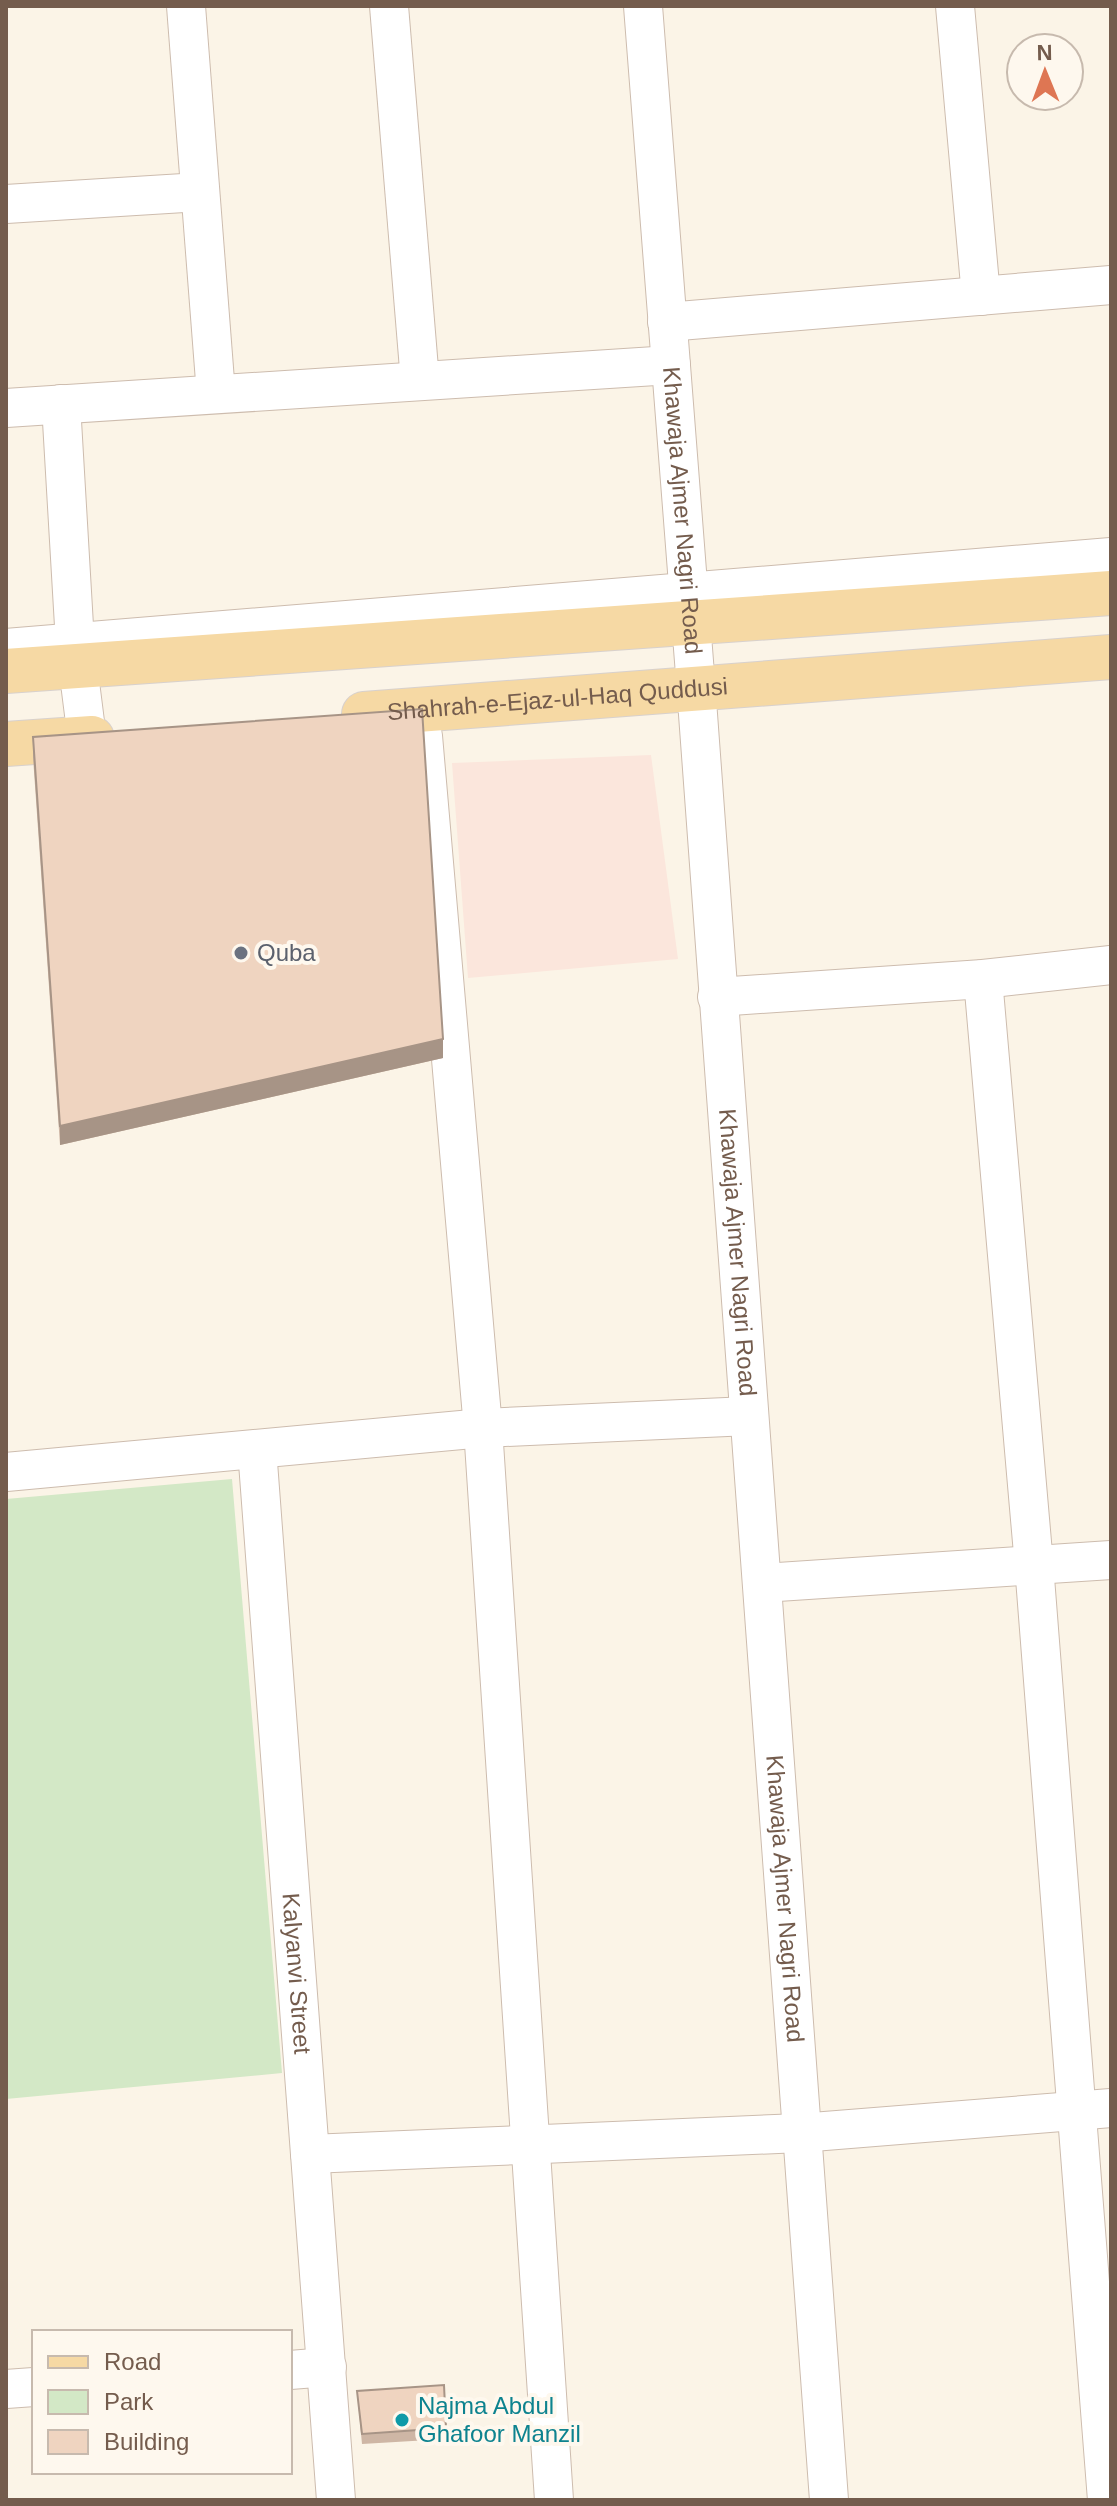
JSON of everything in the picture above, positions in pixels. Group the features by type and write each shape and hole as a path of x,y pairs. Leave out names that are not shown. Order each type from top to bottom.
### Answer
{"main road":[{"path":"6,671 77,654 689,606 1111,593"},
{"name":"Shahrah-e-Ejaz-ul-Haq Quddusi","path":"325,717 1111,657"},
{"path":"6,744 135,734"}],"street":[{"path":"186,6 216,394"},
{"path":"389,6 420,381"},
{"name":"Khawaja Ajmer Nagri Road","path":"643,6 829,2500"},
{"path":"955,6 981,296"},
{"path":"6,204 200,192"},
{"path":"667,322 1111,285"},
{"path":"6,408 671,365"},
{"path":"61,404 77,654 87,738"},
{"path":"689,606 1111,557"},
{"path":"6,648 77,654"},
{"path":"420,709 483,1428 554,2500"},
{"path":"717,997 983,979 1111,965"},
{"path":"983,979 1034,1565 1093,2109 1107,2500"},
{"path":"6,1472 483,1428 749,1416"},
{"name":"Kalyanvi Street","path":"257,1449 310,2154 308,2369 336,2500"},
{"path":"762,1583 1111,1560"},
{"path":"310,2154 800,2133 1093,2109"},
{"path":"6,2389 32,2387"}],"shaded area":[{"path":"651,755 678,959 468,978 452,763"}],"green space":[{"path":"232,1479 282,2073 6,2099 6,1499"}],"building":[{"name":"Quba","path":"422,709 443,1039 60,1126 33,737"},
{"name":"Najma Abdul Ghafoor Manzil","path":"444,2385 446,2428 362,2434 357,2391"}],"place":[{"name":"Quba","path":"241,953"},
{"name":"Najma Abdul Ghafoor Manzil","path":"402,2420"}]}
